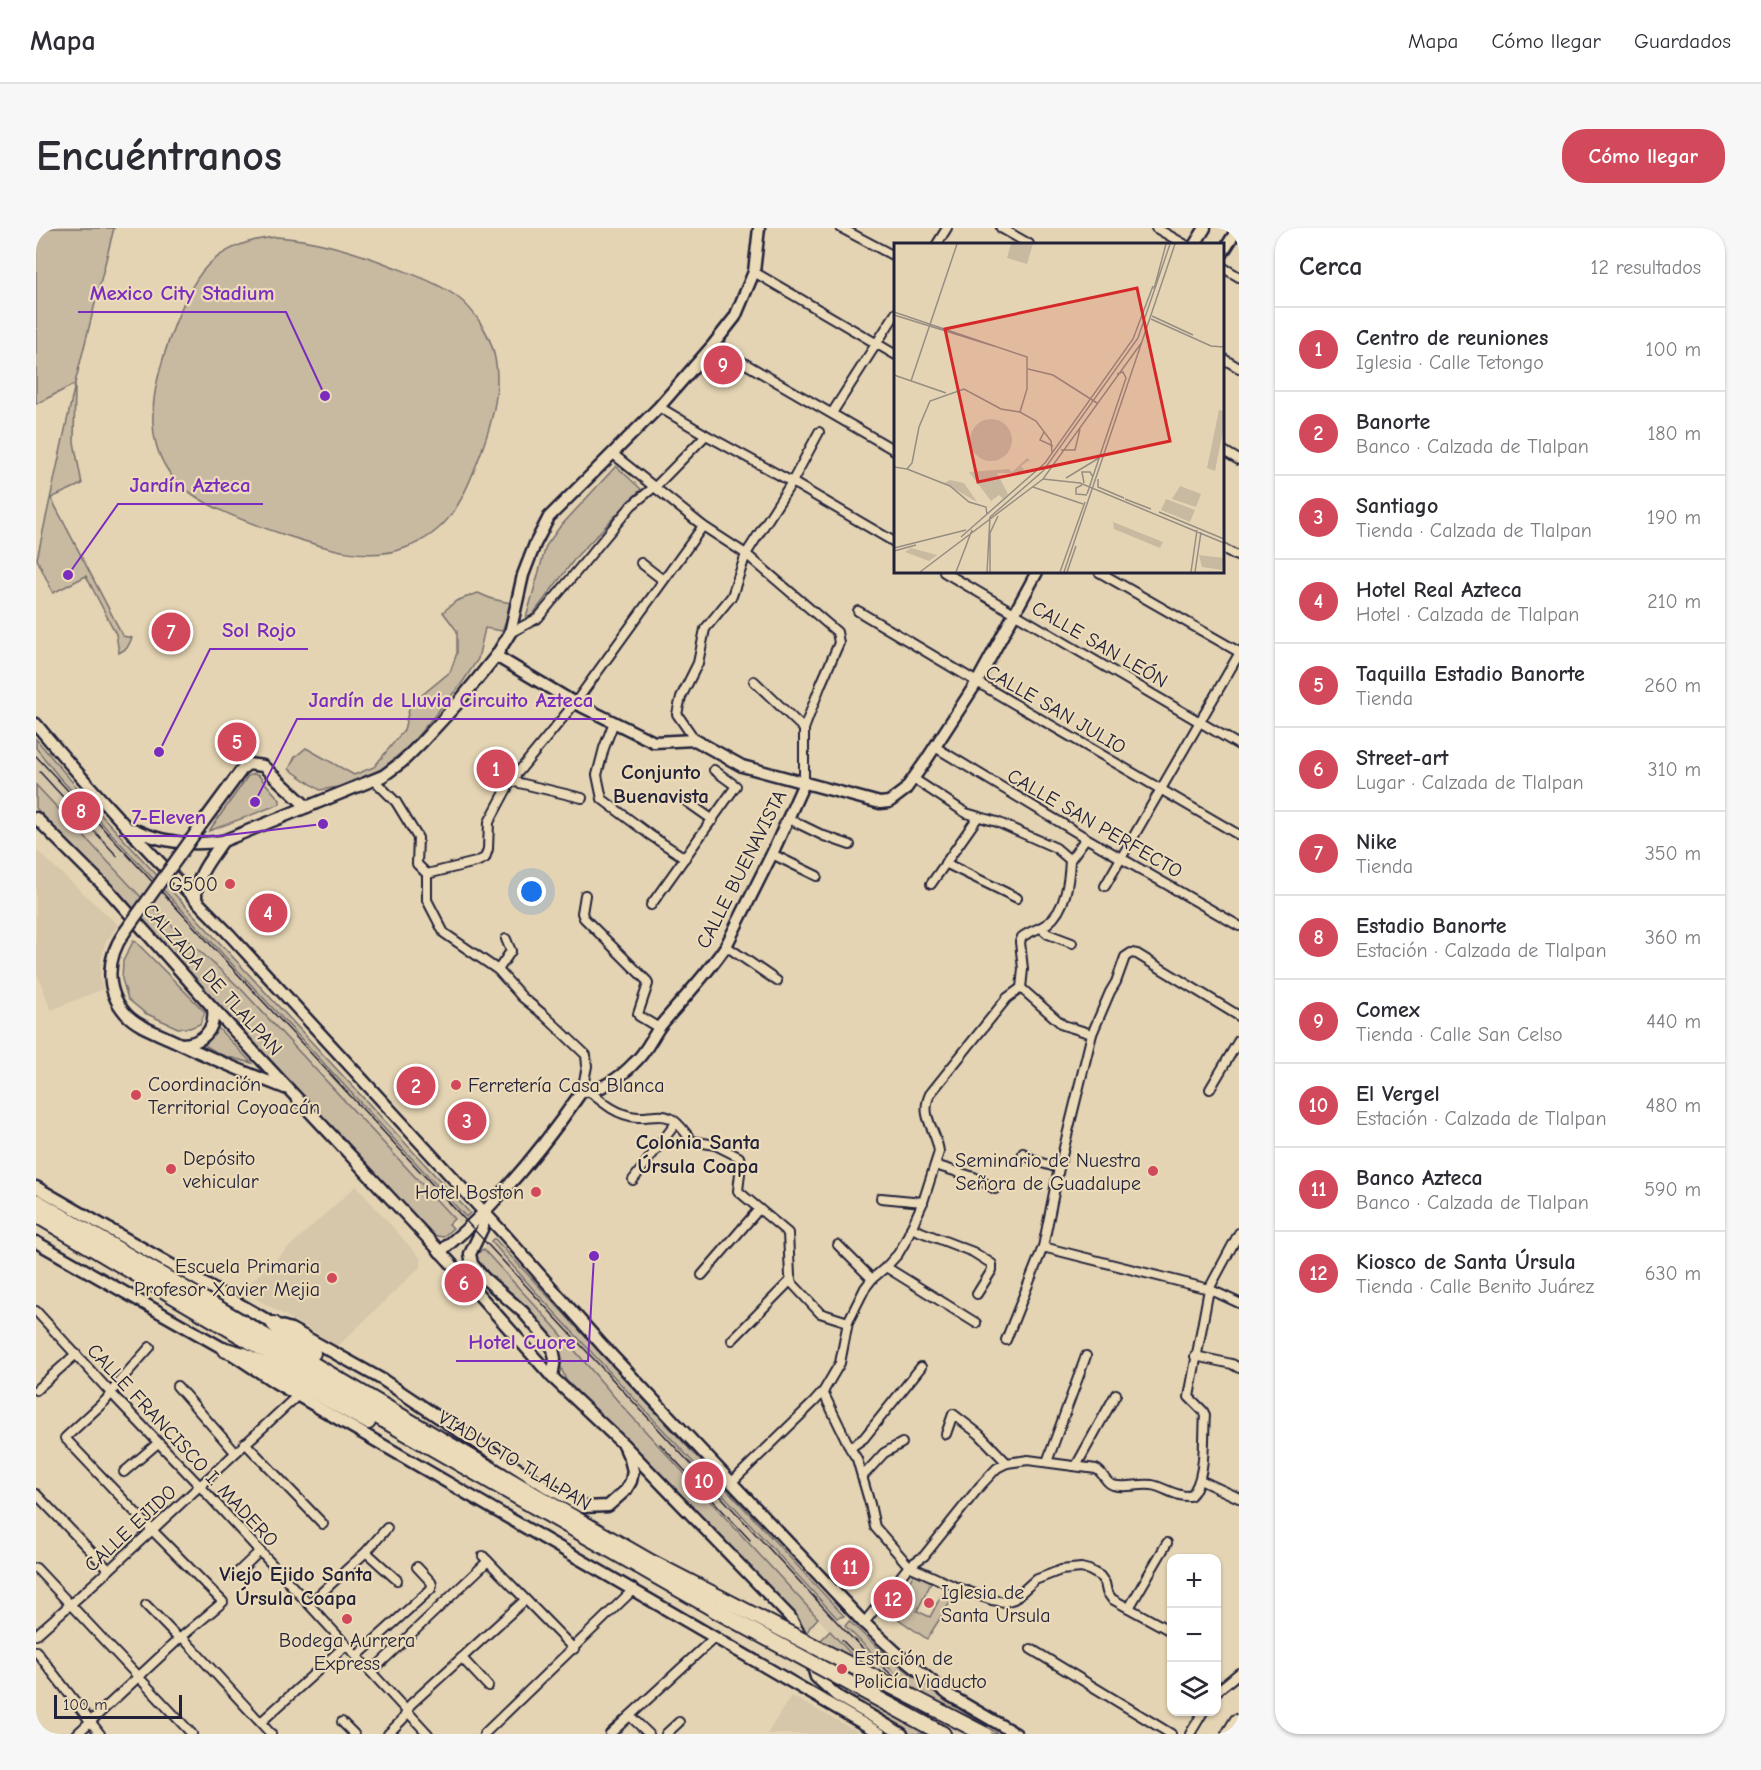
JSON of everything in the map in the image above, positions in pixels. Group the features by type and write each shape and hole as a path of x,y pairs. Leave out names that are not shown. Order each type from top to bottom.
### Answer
{"highway":[{"name":"VIADUCTO TLALPAN","path":"36,1201 651,1562 717,1604 984,1734"},
{"name":"VIADUCTO TLALPAN","path":"36,1215 402,1431 717,1604 943,1734"},
{"path":"274,1324 289,1339 356,1380 377,1401"},
{"path":"226,1350 244,1355 291,1379 374,1426 402,1431"}],"main road":[{"path":"124,824 152,837 173,842 198,844 223,841 374,780 390,771 412,752 457,704 496,656 510,633 523,574 549,517 659,407 735,317 754,272 759,228"},
{"path":"1196,243 1205,228"},
{"path":"1224,251 1238,228"},
{"path":"496,656 575,703 654,742 695,740 742,766 880,803 889,802 914,779 977,682 1015,614 1029,577"},
{"name":"CALZADA DE TLALPAN","path":"36,724 66,761 229,934 602,1345 864,1623 949,1695 1016,1734"},
{"path":"288,1089 231,1067 132,1019 116,998 111,984 111,961 124,933 248,764 263,766 307,807"},
{"name":"CALLE BUENAVISTA","path":"586,1091 605,1085 638,1061 659,1028 717,960 772,854 804,783"},
{"name":"CALZADA DE TLALPAN","path":"36,818 111,893 213,1008 440,1252 552,1377 624,1445 790,1617 808,1650 816,1677 837,1696 902,1734"},
{"path":"196,900 196,889 200,877 223,841"},
{"path":"181,1044 193,1043 206,1035 212,1024 213,1008"},
{"path":"440,1252 484,1213 586,1091"},
{"name":"VIADUCTO TLALPAN","path":"36,1187 274,1324 291,1329 383,1380 508,1463 583,1507 608,1506 626,1490 633,1471 624,1445"},
{"path":"484,1213 483,1227 470,1254 472,1264 484,1278 523,1312 548,1341 555,1359 552,1377"},
{"path":"36,1242 226,1350 298,1395 881,1734"}],"street":[{"path":"842,228 894,256"},
{"path":"938,243 947,228"},
{"path":"1001,228 1027,243"},
{"path":"1156,228 1182,243"},
{"path":"1224,268 1239,277"},
{"path":"754,272 894,354"},
{"path":"832,413 894,316"},
{"path":"713,345 894,450"},
{"path":"1224,359 1239,368"},
{"path":"659,407 894,542"},
{"path":"695,740 677,714 681,698 698,663 705,629 732,596 746,554 792,482 819,432"},
{"path":"510,633 538,618 632,505 706,435"},
{"path":"1224,451 1239,460"},
{"path":"613,454 703,526 746,554 837,632 839,643 804,729 804,783"},
{"path":"427,874 485,858 488,849 489,822 511,781 575,703 703,526"},
{"path":"1224,549 1239,557"},
{"path":"641,563 663,580"},
{"name":"CALLE SAN LEÓN","path":"946,573 1239,745"},
{"path":"1101,573 1239,653 1105,886"},
{"name":"CALLE SAN JULIO","path":"858,611 1239,835"},
{"path":"754,681 804,729"},
{"path":"614,722 597,775 602,799 650,835 686,858"},
{"name":"CALLE SAN PERFECTO","path":"934,747 1239,926"},
{"path":"651,905 736,786 714,770"},
{"path":"914,779 966,813 997,822 1056,848 1070,860"},
{"path":"374,780 396,802 418,838 417,864 427,874 427,900 444,933 498,970 522,997 586,1056 586,1091 609,1108 621,1113 636,1117 668,1117 692,1141 715,1145 739,1157 741,1164 738,1191 788,1233 790,1280 820,1313 848,1322"},
{"path":"511,781 582,798"},
{"path":"686,801 712,820"},
{"path":"931,884 978,817"},
{"path":"789,819 824,836 850,845"},
{"path":"732,1482 823,1392 840,1363 848,1322 865,1288 898,1254 923,1202 939,1152 927,1117 926,1108 930,1094 1007,998 1021,988 1023,969 1020,942 1022,937 1049,923 1061,907 1070,860 1086,838"},
{"path":"772,854 817,876"},
{"path":"945,863 1017,898"},
{"path":"585,895 582,914 584,918 647,981 638,1014 659,1028"},
{"path":"1041,928 1048,934 1072,942"},
{"path":"498,970 511,951 506,939"},
{"path":"726,946 777,981"},
{"path":"1006,1340 1043,1247 1059,1168 1092,1034 1125,957 1131,953 1137,954 1239,1016"},
{"path":"1021,988 1057,1021 1071,1029 1092,1034"},
{"path":"1210,1089 1239,1040"},
{"path":"633,1179 676,1123"},
{"path":"1023,1153 1035,1161 1059,1168"},
{"path":"935,1166 974,1177 995,1189"},
{"path":"881,1197 923,1202"},
{"path":"702,1275 759,1209"},
{"path":"911,1228 973,1252 992,1264 992,1270 977,1294"},
{"path":"864,1623 909,1566 924,1556 980,1486 998,1468 1007,1463 1028,1460 1076,1466 1101,1471 1107,1482 1114,1486 1152,1485 1183,1496 1190,1496 1196,1491 1200,1480 1205,1415 1189,1397 1195,1356 1209,1289 1239,1233"},
{"path":"838,1245 872,1279"},
{"path":"1043,1247 1209,1289 1239,1303"},
{"path":"886,1267 976,1323"},
{"path":"732,1340 790,1280"},
{"name":"CALLE FRANCISCO I. MADERO","path":"36,1311 200,1485 428,1734"},
{"path":"77,1734 223,1602 65,1438 111,1393 150,1347"},
{"path":"36,1390 76,1354"},
{"path":"1047,1462 1086,1356"},
{"path":"1195,1356 1239,1368"},
{"path":"850,1448 864,1438 921,1367"},
{"path":"177,1386 235,1452"},
{"path":"823,1392 857,1459 875,1527 909,1566 958,1588 1005,1602 1014,1599 1035,1580 1061,1570 1081,1568 1100,1576 1112,1599 1167,1629"},
{"path":"1076,1466 1116,1394"},
{"name":"CALLE EJIDO","path":"36,1635 298,1395"},
{"path":"946,1434 953,1414 979,1434 1007,1463"},
{"path":"124,1472 158,1443"},
{"path":"245,1443 323,1524"},
{"path":"862,1477 884,1453 903,1443"},
{"path":"1200,1480 1239,1498"},
{"path":"36,1494 109,1570"},
{"path":"309,1604 366,1552 387,1528"},
{"path":"1129,1608 1167,1543"},
{"path":"235,1575 260,1551"},
{"path":"366,1552 397,1580"},
{"path":"371,1672 486,1558 574,1649"},
{"path":"357,1656 431,1589 431,1582 417,1567"},
{"path":"36,1568 39,1579 70,1604 192,1734"},
{"path":"484,1734 634,1589"},
{"path":"388,1734 403,1719 411,1704 525,1600"},
{"path":"146,1605 181,1638 272,1734"},
{"path":"610,1734 714,1638"},
{"path":"261,1722 346,1646"},
{"path":"1031,1649 1171,1734"},
{"path":"36,1651 100,1734"},
{"path":"462,1658 488,1686"},
{"path":"1221,1688 1239,1673"},
{"path":"630,1716 649,1734"},
{"path":"1190,1734 1201,1716"},
{"path":"1226,1734 1234,1719"},
{"path":"342,1722 354,1734"},
{"path":"666,1734 679,1722"}],"shaded area":[{"path":"36,228 114,228 75,384 36,404"},
{"path":"277,237 322,244 351,252 434,283 468,306 491,343 497,378 496,395 483,447 459,504 442,525 420,542 391,552 361,554 331,549 288,536 223,512 192,494 169,472 161,458 153,428 155,396 164,357 188,295 197,279 214,259 248,242"},
{"path":"75,384 74,442 82,484 51,498 123,636 132,638 127,648 119,653 116,634 86,576 53,593 37,559"},
{"path":"616,466 641,489 577,556 530,618 526,618 546,546 559,528"},
{"path":"478,593 511,603 502,631 485,628 478,659 462,683 409,746 382,769 344,786 320,790 289,769 295,757 306,748 354,775 374,767 404,730 410,705 450,672 457,653 457,631 443,612 456,601"},
{"path":"36,739 91,804 470,1213 466,1217 59,777 36,748"},
{"path":"36,748 59,777 466,1217 459,1224 242,990 140,896 36,785"},
{"path":"254,774 259,776 280,800 280,804 209,831 248,776"},
{"path":"36,785 140,896 242,990 454,1219 449,1224 453,1228 443,1237 432,1235 36,808"},
{"path":"36,850 118,925 105,943 100,977 103,989 51,1010 36,970"},
{"path":"134,940 205,1012 200,1024 190,1028 178,1028 145,1013 128,999 122,979 123,961"},
{"path":"218,1028 252,1063 221,1055 203,1044"},
{"name":"Escuela Primaria Profesor Xavier Mejia","path":"356,1186 421,1259 421,1266 338,1346 242,1290"},
{"path":"493,1239 844,1616 837,1618 533,1289 491,1241"},
{"path":"491,1241 856,1639 975,1734 952,1734 937,1725 895,1693 851,1654 623,1407 553,1325 483,1249"},
{"path":"483,1249 553,1325 623,1407 818,1618 805,1636 792,1613 566,1380 558,1360 478,1267 475,1253"},
{"path":"916,1570 933,1579 917,1611 930,1617 941,1596 951,1601 927,1639 891,1614"},
{"path":"849,1621 920,1682 998,1734 975,1734 938,1708 877,1658 845,1626"},
{"path":"830,1631 851,1654 914,1708 907,1719 931,1734 909,1734 829,1683 820,1671 830,1656 816,1645"},
{"path":"791,1696 857,1731 855,1734 767,1734"}],"tram line":[{"path":"36,756 848,1634 906,1687 970,1734"},
{"path":"40,772 117,856"},
{"path":"660,1444 750,1540"},
{"path":"842,1640 863,1662 919,1709 942,1725"}],"place":[{"name":"Comex","path":"723,365"},
{"name":"Mexico City Stadium","path":"325,396"},
{"name":"Jardín Azteca","path":"68,575"},
{"name":"Nike","path":"171,632"},
{"name":"Taquilla Estadio Banorte","path":"237,742"},
{"name":"Sol Rojo","path":"159,752"},
{"name":"Centro de reuniones","path":"496,769"},
{"name":"Jardín de Lluvia Circuito Azteca","path":"255,802"},
{"name":"Estadio Banorte","path":"81,811"},
{"name":"7-Eleven","path":"323,824"},
{"name":"G500","path":"230,884"},
{"name":"Hotel Real Azteca","path":"268,913"},
{"name":"Ferretería Casa Blanca","path":"456,1085"},
{"name":"Banorte","path":"416,1086"},
{"name":"Coordinación Territorial Coyoacán","path":"136,1095"},
{"name":"Santiago","path":"467,1121"},
{"name":"Depósito vehicular","path":"171,1169"},
{"name":"Seminario de Nuestra Señora de Guadalupe","path":"1153,1171"},
{"name":"Hotel Boston","path":"536,1192"},
{"name":"Hotel Cuore","path":"594,1256"},
{"name":"Escuela Primaria Profesor Xavier Mejia","path":"332,1278"},
{"name":"Street-art","path":"464,1283"},
{"name":"El Vergel","path":"704,1481"},
{"name":"Banco Azteca","path":"850,1567"},
{"name":"Kiosco de Santa Úrsula","path":"893,1599"},
{"name":"Iglesia de Santa Ursula","path":"929,1603"},
{"name":"Bodega Aurrera Express","path":"347,1619"},
{"name":"Estación de Policía Viaducto","path":"842,1669"}],"district":[{"name":"Conjunto Buenavista","path":"661,784"},
{"name":"Colonia Santa Úrsula Coapa","path":"698,1154"},
{"name":"Viejo Ejido Santa Úrsula Coapa","path":"296,1586"}]}
